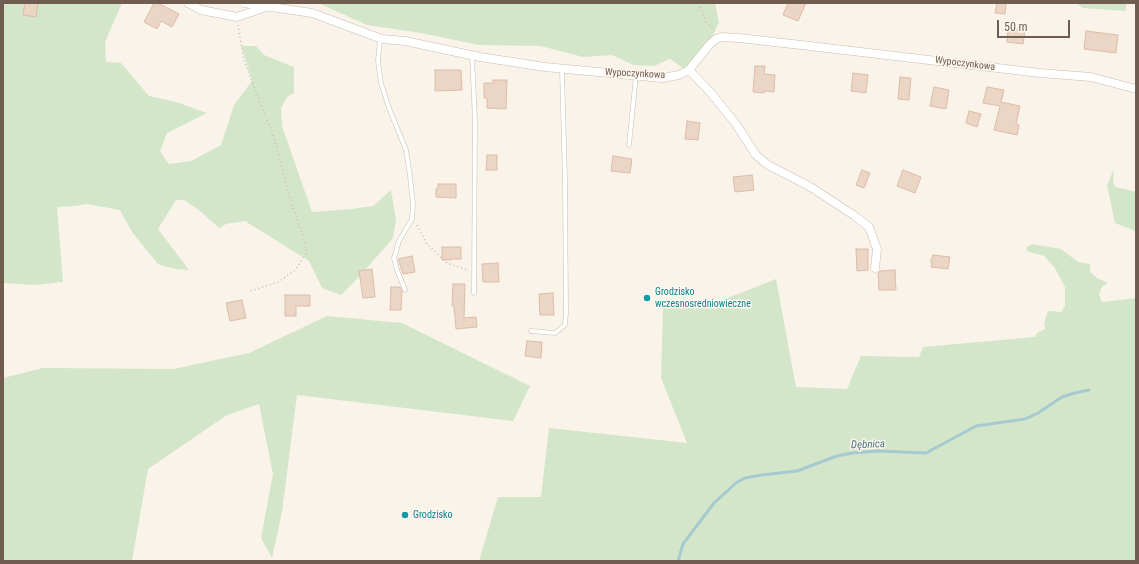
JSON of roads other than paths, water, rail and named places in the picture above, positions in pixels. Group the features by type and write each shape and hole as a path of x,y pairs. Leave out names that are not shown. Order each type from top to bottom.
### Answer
{"street":[{"path":"188,3 201,10 237,17 266,7"},
{"name":"Wypoczynkowa","path":"244,3 312,13 380,38 405,40 472,55 562,69 662,78 679,75 689,70 710,44 716,39 722,37 1091,77 1136,90"},
{"path":"689,70 711,93 736,124 756,155 768,165 809,186 869,227 877,250 875,268"}],"lane":[{"path":"380,38 378,61 381,83 389,108 406,150 411,183 413,204 412,219 399,241 394,258 405,290"},
{"path":"472,55 476,121 474,293"},
{"path":"531,331 555,333 565,325 565,180 562,69"},
{"path":"629,145 636,76"}],"waterway":[{"name":"Dębnica","path":"678,561 683,544 714,503 736,483 745,478 797,471 837,456 852,453 878,451 926,453 976,426 1025,419 1038,413 1062,397 1089,390"}],"place":[{"name":"Grodzisko wczesnosredniowieczne","path":"647,298"},
{"name":"Grodzisko","path":"405,515"}]}
